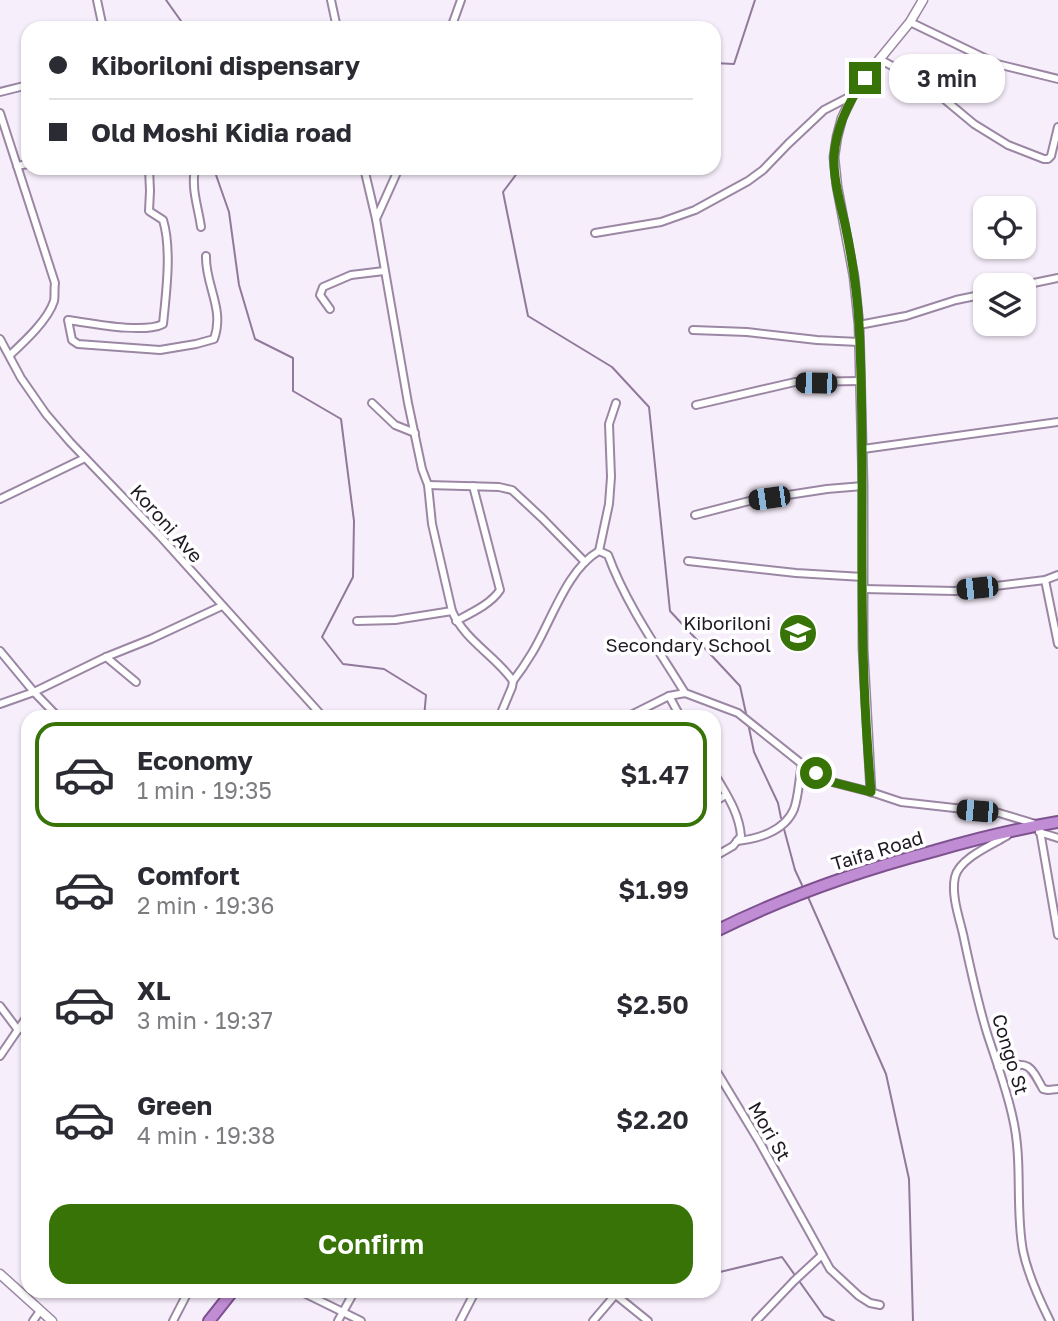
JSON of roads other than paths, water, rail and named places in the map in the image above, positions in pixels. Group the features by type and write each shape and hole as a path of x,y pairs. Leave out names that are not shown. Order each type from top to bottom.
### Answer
{"highway":[{"name":"Taifa Road","path":"721,929 809,890 881,865 1019,828 1039,829 1058,822"},
{"path":"209,1321 227,1298"}],"street":[{"path":"97,0 102,21"},
{"path":"331,0 336,21"},
{"path":"454,21 461,0"},
{"path":"871,792 864,676 863,449 859,325 854,277 834,157 842,118 853,95 910,22 923,0"},
{"path":"910,22 997,64 1058,79"},
{"path":"879,59 926,85 974,124 1008,145 1044,159 1051,156 1058,127"},
{"path":"0,92 21,87"},
{"path":"595,233 661,222 695,211 763,170 824,110 853,95"},
{"path":"0,113 55,283 54,301 48,313 10,355"},
{"path":"17,166 21,165"},
{"path":"149,175 149,211 163,220 167,242 163,324 160,327 145,328 68,320 72,340 78,344 153,350 195,344 214,338 218,310 206,271 206,256"},
{"path":"194,175 194,193 201,227"},
{"path":"366,175 422,469 428,485 432,524 452,611 456,621 477,646 513,681"},
{"path":"376,219 396,175"},
{"path":"330,309 320,295 323,287 351,275 384,271"},
{"path":"1036,283 1058,278"},
{"path":"859,325 906,316 973,296"},
{"path":"692,330 859,342"},
{"name":"Koroni Ave","path":"0,339 21,378 42,408 317,710"},
{"path":"696,405 795,382 861,381"},
{"path":"372,403 395,425 415,433"},
{"path":"502,710 513,681 532,654 565,590 585,562 599,551 609,505 610,424 617,403"},
{"path":"863,449 1058,422"},
{"path":"0,499 85,458"},
{"path":"428,485 499,486 512,490 585,562"},
{"path":"456,621 484,605 500,590 473,486"},
{"path":"695,515 749,501 863,486"},
{"path":"599,551 608,555 630,603 684,694"},
{"path":"688,561 796,573 863,577"},
{"path":"863,589 955,591 1045,580 1058,575"},
{"path":"1045,580 1058,644"},
{"path":"0,704 34,692 222,606"},
{"path":"358,621 395,620 452,611"},
{"path":"0,651 51,710"},
{"path":"106,657 136,681"},
{"path":"640,710 669,696 684,694 738,713 802,764 832,782 901,802 999,813 1058,838"},
{"path":"669,696 677,710"},
{"path":"737,841 768,834 790,815 796,801 802,764"},
{"path":"721,786 736,812 741,836 733,846 721,853"},
{"path":"721,798 726,795"},
{"name":"Congo St","path":"1019,828 965,860 955,873 953,883 974,984 1014,1120 1024,1253 1039,1299 1050,1321"},
{"path":"1039,829 1058,934"},
{"path":"0,1006 18,1030"},
{"path":"0,1056 21,1026"},
{"path":"998,1067 1028,1065 1043,1088 1058,1089"},
{"name":"Mori St","path":"721,1079 830,1269 859,1296 870,1303 880,1305"},
{"path":"756,1321 822,1255"},
{"path":"0,1274 21,1291"},
{"path":"29,1298 52,1321"},
{"path":"173,1321 185,1298"},
{"path":"314,1298 361,1321"},
{"path":"338,1321 351,1298"},
{"path":"460,1321 472,1298"},
{"path":"593,1321 610,1298"},
{"path":"621,1298 648,1321"},
{"path":"33,1321 40,1311"}],"waterway":[{"path":"166,0 181,21"},
{"path":"721,63 734,64 755,0"},
{"path":"216,175 229,212 239,285 255,339 293,358 293,391 341,419 354,521 353,577 322,637 343,664 384,669 426,695 425,710"},
{"path":"516,175 503,192 528,316 612,367 649,407 670,611 740,686 747,718"},
{"path":"748,723 754,752 778,803 781,818"},
{"path":"784,829 802,885"},
{"path":"808,897 886,1074 909,1179 913,1321"},
{"path":"721,1272 782,1257 824,1316 834,1321"}],"place":[{"name":"Kiboriloni Secondary School","path":"798,633"}]}
